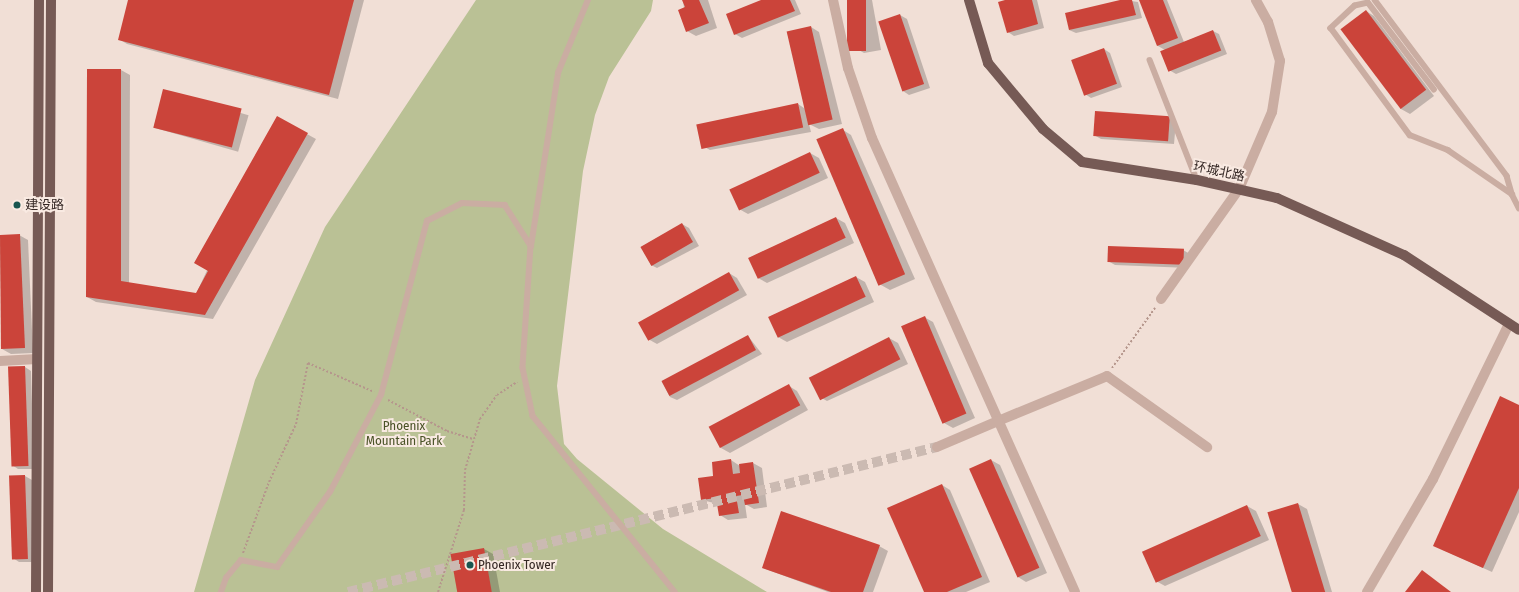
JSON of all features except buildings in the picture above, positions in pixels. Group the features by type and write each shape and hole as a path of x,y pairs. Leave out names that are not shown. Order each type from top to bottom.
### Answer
{"main road":[{"path":"36,592 39,0"},
{"path":"48,592 51,0"},
{"name":"环城北路","path":"971,1 988,63 1043,129 1082,162 1197,180 1277,198 1404,255 1519,330"}],"street":[{"path":"833,0 848,68 872,138 1075,592"},
{"path":"1161,299 1239,189 1272,112 1280,61 1268,22 1256,0"},
{"path":"1367,592 1433,479 1509,324"},
{"path":"0,361 37,359"},
{"path":"937,447 1107,376 1206,447"}],"lane":[{"path":"588,0 558,73 531,246 524,377 533,416 675,592"},
{"path":"1375,0 1507,176 1512,194 1519,208"},
{"path":"1434,90 1368,3 1355,6 1331,28 1410,136 1448,150 1512,194"},
{"path":"1150,60 1197,180"},
{"path":"221,592 226,578 241,560 277,567 330,492 381,395 428,220 462,203 505,205 531,246"}],"path":[{"path":"1107,376 1161,299"},
{"path":"241,560 269,482 296,424 308,363 356,381 447,431 474,439"},
{"path":"438,592 464,510 465,470 480,419 497,395 524,377"}],"green space":[{"name":"Phoenix Mountain Park","path":"476,0 653,0 651,11 609,77 595,115 583,171 557,386 564,444 577,459 663,529 767,592 194,592 255,380 325,227"}],"tunnel":[{"path":"348,592 937,447"}],"place":[{"name":"建设路","path":"17,205"},
{"name":"Phoenix Tower","path":"470,565"}]}
